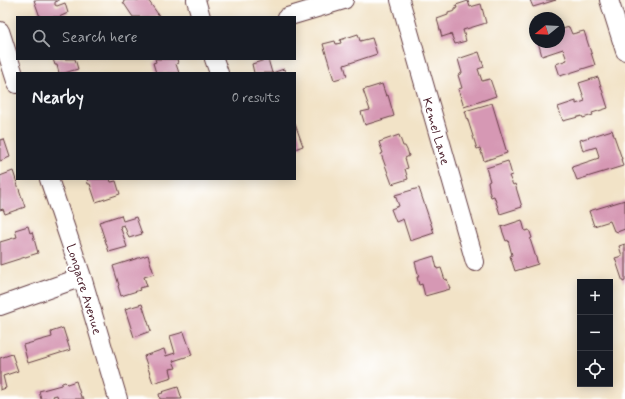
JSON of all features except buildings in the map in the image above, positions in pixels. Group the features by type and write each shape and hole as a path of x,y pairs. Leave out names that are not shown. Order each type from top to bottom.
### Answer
{"street":[{"path":"196,0 201,16"},
{"path":"289,16 344,0"},
{"name":"Kemel Lane","path":"400,0 475,262"},
{"path":"609,0 625,51"},
{"path":"0,31 10,80"},
{"path":"214,60 218,72"},
{"name":"Longacre Avenue","path":"49,180 82,277 118,399"},
{"path":"0,306 82,277"}]}
